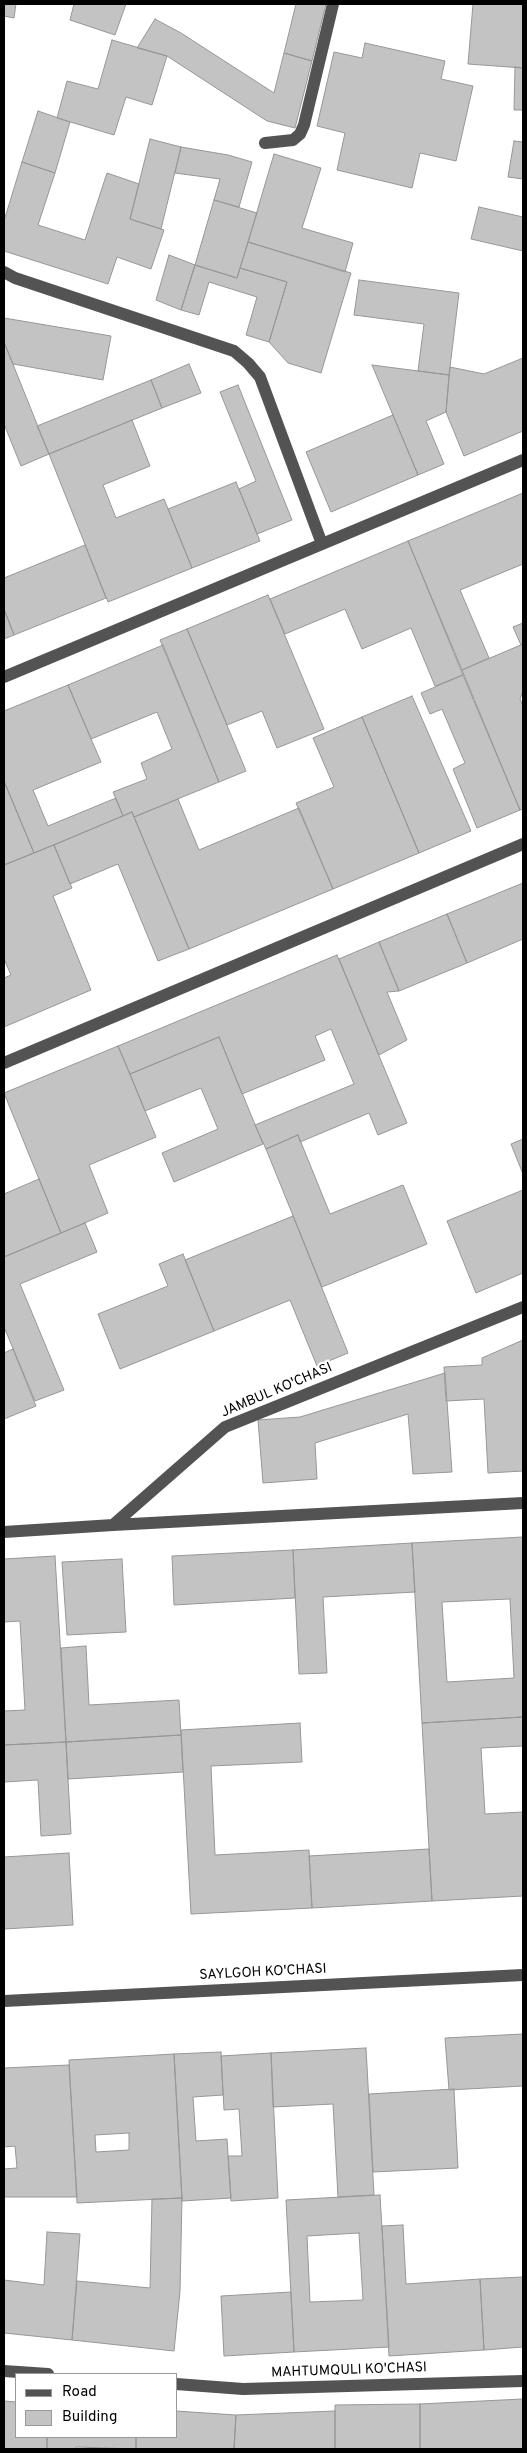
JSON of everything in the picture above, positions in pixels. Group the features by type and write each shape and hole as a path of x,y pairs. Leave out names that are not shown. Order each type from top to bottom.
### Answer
{"street":[{"path":"265,143 292,140 300,134 304,125 333,4"},
{"path":"4,272 10,280 234,352 248,363 260,377 322,544"},
{"path":"4,677 523,460"},
{"path":"4,1063 523,844"},
{"name":"JAMBUL KO'CHASI","path":"113,1525 225,1427 523,1307"},
{"path":"4,1532 523,1503"},
{"name":"SAYLGOH KO'CHASI","path":"4,2001 523,1975"},
{"path":"4,2371 33,2373"},
{"name":"MAHTUMQULI KO'CHASI","path":"178,2384 243,2389 523,2381"}],"building":[{"path":"4,4 16,4 14,18 4,16"},
{"path":"74,4 126,4 115,35 70,20"},
{"path":"296,4 326,4 312,61 284,53"},
{"path":"473,4 523,4 523,68 468,64"},
{"path":"155,19 181,33 274,93 284,53 312,61 295,128 267,121 167,56 137,48"},
{"path":"112,40 167,56 152,105 126,97 114,135 57,118 67,81 98,89"},
{"path":"365,43 445,61 441,79 473,86 456,161 420,153 412,188 337,170 345,133 317,126 334,52 362,58"},
{"path":"515,67 523,68 523,110 514,110"},
{"path":"38,111 70,122 55,173 22,162"},
{"path":"150,139 181,147 161,229 130,219"},
{"path":"514,141 523,142 523,179 508,177"},
{"path":"181,147 228,155 252,162 239,207 214,200 220,179 175,173"},
{"path":"274,154 321,168 302,228 353,243 345,272 248,242"},
{"path":"22,162 55,173 38,225 85,240 107,173 139,184 130,219 164,230 151,269 117,257 108,284 4,251 4,221"},
{"path":"214,200 257,213 237,278 195,265"},
{"path":"479,207 523,217 523,251 471,239"},
{"path":"248,242 351,273 321,373 288,363 269,342 287,282 240,268"},
{"path":"169,255 195,265 181,310 156,300"},
{"path":"195,265 237,278 240,268 287,282 269,342 246,335 257,297 209,282 199,315 181,310"},
{"path":"359,280 459,293 449,375 418,371 424,324 354,315"},
{"path":"4,318 111,336 103,380 13,364 4,342"},
{"path":"4,342 49,454 21,466 4,424"},
{"path":"523,358 523,431 464,456 446,412 450,367 484,374"},
{"path":"189,364 201,393 162,408 151,380"},
{"path":"372,365 449,375 446,412 426,421 444,464 418,475"},
{"path":"151,380 162,408 49,454 37,426"},
{"path":"238,385 292,520 257,534 239,489 256,481 220,392"},
{"path":"393,415 418,475 331,512 306,452"},
{"path":"132,420 150,466 103,485 116,518 164,499 192,568 108,602 49,454"},
{"path":"236,482 260,541 192,568 168,509"},
{"path":"523,493 523,564 460,590 489,658 462,670 408,541"},
{"path":"408,541 463,675 435,686 411,628 362,649 345,609 285,634 270,599"},
{"path":"85,545 106,598 14,635 4,609 4,578"},
{"path":"268,595 324,729 277,748 262,711 227,725 187,629"},
{"path":"4,609 14,635 4,639"},
{"path":"523,623 523,644 521,645 513,627"},
{"path":"187,629 246,771 219,782 160,640"},
{"path":"523,644 523,691 520,699 523,706 523,809 520,810 462,670"},
{"path":"163,645 219,782 134,817 132,812 123,816 113,792 147,779 141,763 172,749 157,712 91,739 68,685"},
{"path":"463,675 520,810 477,828 453,769 465,763 442,709 430,714 421,693"},
{"path":"68,685 101,762 33,790 48,826 116,798 123,816 34,853 4,781 4,711"},
{"path":"412,696 471,831 419,853 362,717"},
{"path":"362,717 419,853 333,889 296,803 334,787 313,738"},
{"path":"4,781 34,853 4,865"},
{"path":"178,799 199,850 299,808 333,889 189,949 134,817"},
{"path":"132,812 189,949 158,961 118,864 70,884 54,845"},
{"path":"54,845 72,888 53,896 91,990 4,1027 4,978 11,975 4,959 4,865"},
{"path":"523,883 523,939 467,963 447,914"},
{"path":"447,914 467,963 399,991 379,942"},
{"path":"379,942 399,991 387,992 407,1040 379,1055 339,959"},
{"path":"337,955 407,1123 378,1135 369,1113 300,1142 298,1135 266,1149 255,1125 354,1084 331,1029 315,1036 325,1060 242,1094 219,1037 130,1074 118,1046"},
{"path":"219,1037 263,1144 174,1182 162,1153 218,1129 201,1088 145,1111 130,1074"},
{"path":"118,1046 156,1137 89,1165 108,1213 61,1233 4,1093"},
{"path":"298,1135 330,1214 403,1185 427,1244 322,1287 266,1149"},
{"path":"523,1139 523,1174 511,1144"},
{"path":"39,1179 61,1233 4,1257 4,1194"},
{"path":"523,1190 523,1273 476,1293 447,1221"},
{"path":"293,1216 348,1353 317,1366 290,1300 214,1331 185,1260"},
{"path":"85,1223 97,1252 20,1284 64,1390 35,1401 4,1327 4,1257"},
{"path":"183,1254 214,1331 120,1369 98,1314 168,1286 159,1264"},
{"path":"523,1340 523,1471 488,1473 484,1399 446,1401 444,1367 482,1365 482,1358"},
{"path":"13,1349 36,1406 4,1419 4,1353"},
{"path":"445,1373 452,1472 413,1474 408,1414 315,1443 317,1479 263,1483 258,1420 300,1417"},
{"path":"523,1537 523,1717 422,1723 412,1543","holes":["510,1599 514,1678 447,1682 442,1602"]},
{"path":"412,1543 415,1592 323,1597 327,1673 299,1674 293,1550"},
{"path":"293,1550 295,1598 174,1605 172,1556"},
{"path":"55,1556 66,1742 4,1745 4,1711 25,1710 20,1621 4,1622 4,1559"},
{"path":"122,1559 126,1632 67,1635 62,1562"},
{"path":"86,1646 89,1705 179,1700 181,1735 66,1742 61,1648"},
{"path":"523,1717 523,1746 481,1748 485,1814 523,1812 523,1896 432,1901 422,1723"},
{"path":"300,1723 302,1762 211,1766 215,1855 309,1850 312,1908 191,1914 181,1730"},
{"path":"181,1735 183,1772 68,1779 66,1742"},
{"path":"66,1742 71,1834 41,1836 38,1780 4,1782 4,1745"},
{"path":"429,1849 432,1901 312,1908 309,1856"},
{"path":"69,1853 73,1925 4,1929 4,1857"},
{"path":"523,2034 523,2086 449,2090 445,2038"},
{"path":"366,2048 374,2195 338,2197 333,2104 273,2107 271,2053"},
{"path":"221,2052 223,2095 193,2097 196,2141 227,2139 231,2198 182,2201 174,2054"},
{"path":"271,2053 278,2198 231,2201 228,2156 242,2156 239,2109 224,2110 221,2056"},
{"path":"174,2054 182,2198 77,2203 69,2060","holes":["129,2133 129,2150 96,2152 95,2135"]},
{"path":"69,2065 77,2197 4,2197 4,2169 17,2168 15,2146 4,2147 4,2068"},
{"path":"454,2089 458,2168 373,2172 369,2094"},
{"path":"380,2195 389,2347 294,2352 286,2200","holes":["359,2233 363,2300 310,2302 307,2236"]},
{"path":"182,2198 180,2291 174,2351 72,2340 77,2281 150,2288 152,2199"},
{"path":"403,2225 406,2284 480,2279 484,2350 389,2356 382,2226"},
{"path":"47,2232 80,2234 72,2340 4,2333 4,2280 44,2285"},
{"path":"523,2277 523,2347 484,2350 480,2279"},
{"path":"291,2292 294,2352 224,2356 221,2296"},
{"path":"523,2399 523,2449 420,2449 420,2404"},
{"path":"4,2401 15,2402 15,2438 47,2438 47,2449 4,2449"},
{"path":"420,2404 420,2449 335,2449 335,2405"},
{"path":"178,2411 236,2415 234,2449 136,2449 136,2438 178,2438"},
{"path":"335,2411 335,2449 234,2449 236,2415"},
{"path":"47,2438 136,2438 136,2449 76,2447 76,2449 47,2449"}]}
